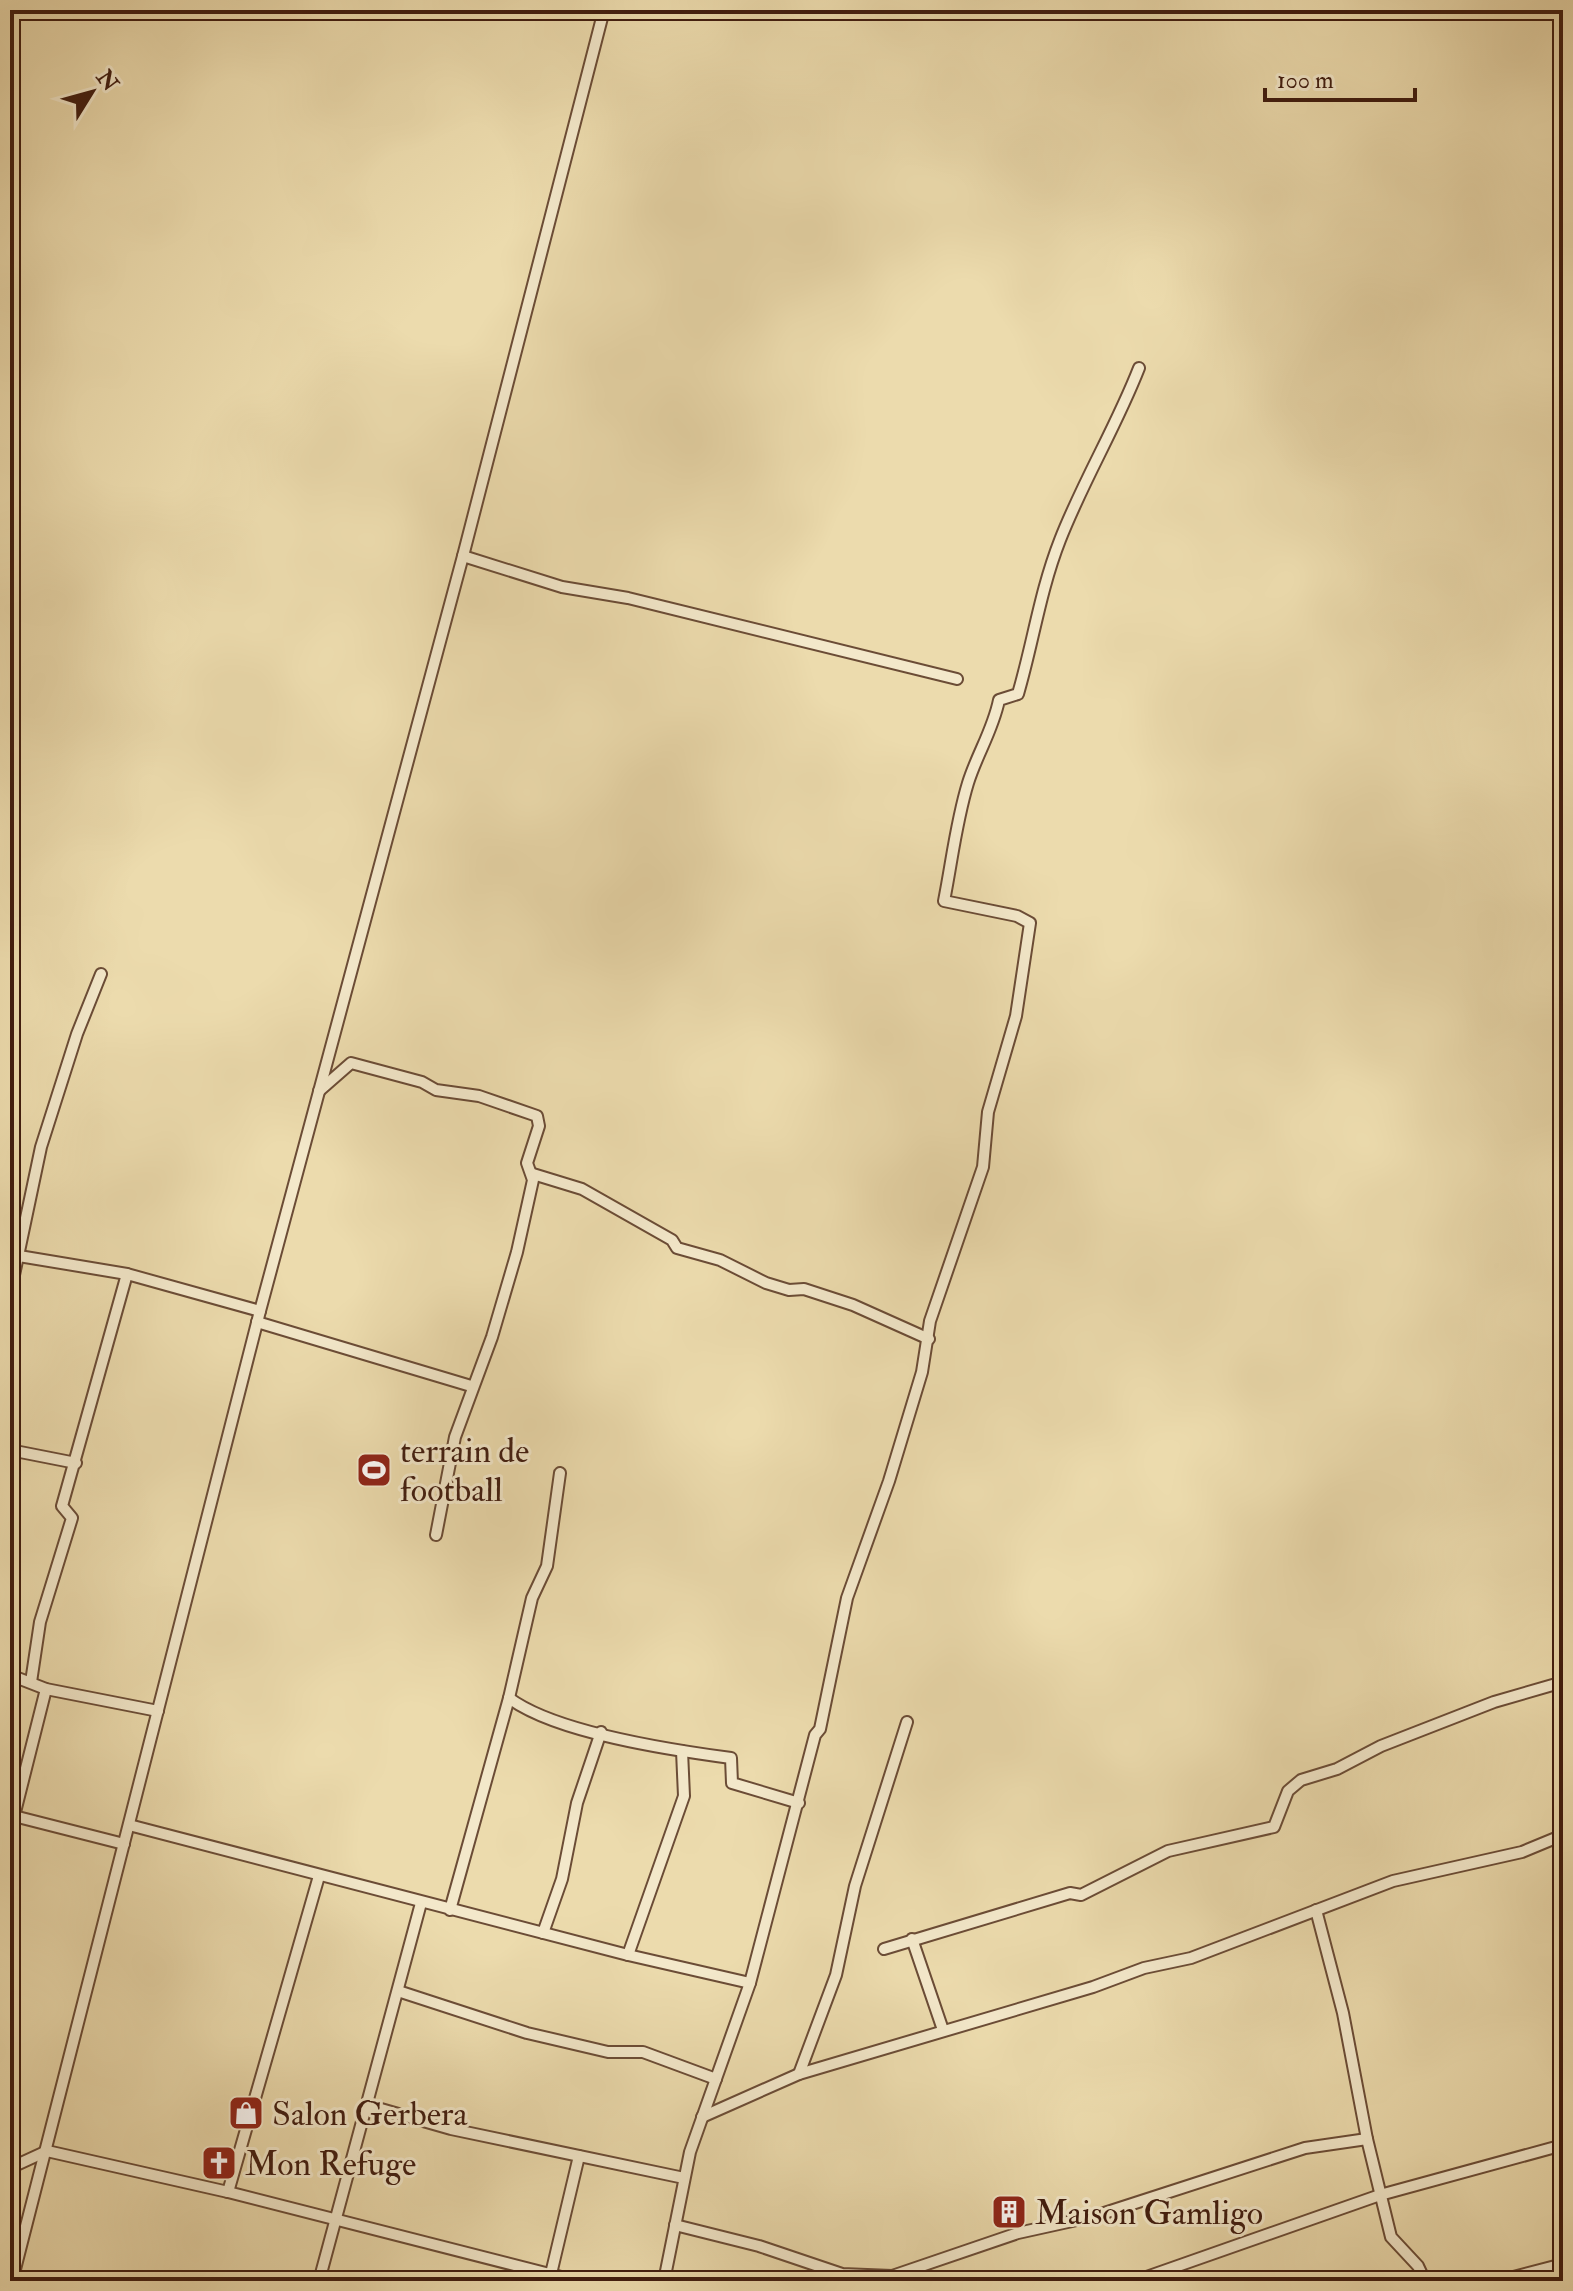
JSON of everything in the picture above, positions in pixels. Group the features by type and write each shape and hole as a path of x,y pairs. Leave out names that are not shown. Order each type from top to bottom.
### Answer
{"street":[{"path":"12,2281 259,1317 463,556 604,10"},
{"path":"664,2281 684,2178 702,2117 750,1983 833,1672 847,1598 889,1481 922,1372 930,1321 983,1167 988,1112 1016,1016 1030,923 1017,916 944,901 954,836 969,779 995,722 999,700 1018,694 1036,610 1059,544 1076,501 1116,426 1139,368"},
{"path":"463,556 562,587 628,598 957,679"},
{"path":"10,1294 13,1257 41,1147 101,974"},
{"path":"329,1056 422,1082 436,1090 479,1096 537,1116 539,1126 527,1163 533,1174 509,1280 492,1337 471,1386 455,1437 436,1535"},
{"path":"319,1091 351,1063"},
{"path":"533,1174 582,1189 672,1240 677,1248 720,1260 766,1283 789,1290 804,1289 853,1305 929,1339"},
{"path":"13,1257 127,1274 471,1386"},
{"path":"31,1682 40,1622 72,1518 62,1506 127,1274"},
{"path":"10,1450 76,1463"},
{"path":"450,1910 509,1698 532,1598 547,1566 560,1473"},
{"path":"10,1675 46,1689 158,1711"},
{"path":"884,1949 1070,1893 1081,1895 1168,1851 1274,1827 1288,1791 1301,1780 1337,1769 1381,1746 1494,1702 1563,1682"},
{"path":"10,1832 46,1689"},
{"path":"509,1698 527,1712 601,1732 682,1751 731,1758 732,1783 799,1803"},
{"path":"799,2074 836,1975 855,1886 907,1722"},
{"path":"543,1933 562,1879 577,1803 601,1732"},
{"path":"628,1955 684,1796 682,1751"},
{"path":"12,1816 124,1844"},
{"path":"129,1825 421,1903 750,1983"},
{"path":"702,2117 799,2074 1093,1987 1144,1968 1191,1958 1393,1881 1522,1852 1563,1835"},
{"path":"228,2192 319,1876"},
{"path":"319,2281 421,1903"},
{"path":"1316,1910 1343,2013 1367,2139 1391,2237 1418,2266 1425,2281"},
{"path":"912,1939 943,2030"},
{"path":"398,1991 527,2033 608,2052 643,2052 716,2079"},
{"path":"367,2105 451,2129 684,2178"},
{"path":"675,2225 759,2246 842,2274 892,2276 1018,2233 1095,2216 1305,2148 1367,2139"},
{"path":"1135,2281 1159,2278 1380,2195 1563,2145"},
{"path":"10,2168 47,2151 228,2192 550,2278 577,2281"},
{"path":"550,2278 579,2156"},
{"path":"1498,2281 1563,2264"}],"place":[{"name":"terrain de football","path":"374,1470"},
{"name":"Salon Gerbera","path":"246,2113"},
{"name":"Mon Refuge","path":"219,2163"},
{"name":"Maison Gamligo","path":"1009,2212"}]}
